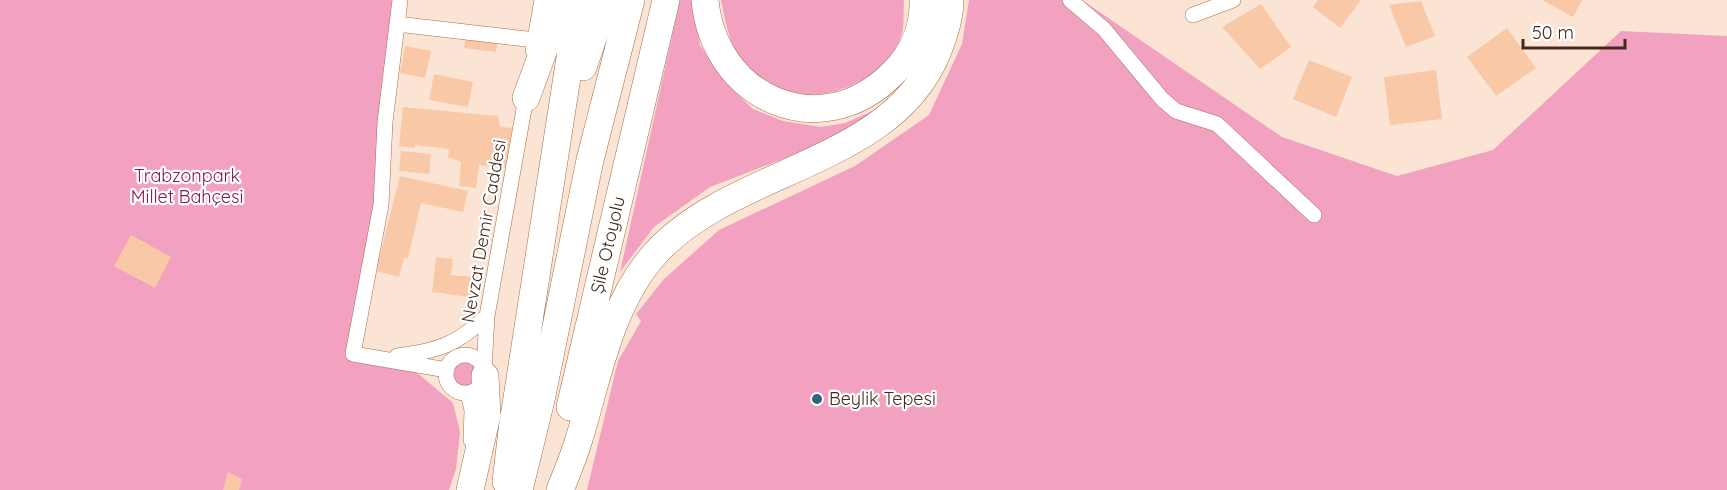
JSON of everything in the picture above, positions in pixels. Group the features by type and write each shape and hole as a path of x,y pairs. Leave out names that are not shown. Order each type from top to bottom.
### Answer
{"highway":[{"path":"526,98 562,0"},
{"path":"506,490 512,430 579,0"},
{"path":"552,171 594,31 606,0"},
{"name":"Şile Otoyolu","path":"519,490 541,400 590,160 631,0"},
{"name":"Şile Otoyolu","path":"551,490 666,0"},
{"path":"705,0 711,33 738,75 760,94 780,104 804,110 834,109 860,99 882,85 904,62 913,48 918,34 923,0"},
{"path":"560,490 616,321 637,280 653,256 698,216 736,195 854,140 888,116 915,90 932,65 944,36 950,0"},
{"path":"470,490 487,415 479,380"},
{"path":"497,490 512,430"}],"street":[{"path":"400,0 385,122 381,205 353,354 450,364 459,356 472,356 482,364 479,380 451,387 450,364 487,316"},
{"name":"Nevzat Demir Caddesi","path":"460,490 471,441 472,410 479,380 487,316 542,0"},
{"path":"1070,0 1104,29 1162,99 1176,111 1217,124 1314,215"},
{"path":"1193,15 1233,0"},
{"path":"397,24 535,40"},
{"path":"380,358 446,347 468,334 487,316"}],"green space":[{"name":"Trabzonpark Millet Bahçesi","path":"0,0 393,0 377,188 347,355 415,371 453,403 460,432 456,469 449,490 0,490"},
{"path":"680,0 692,0 700,45 725,82 753,109 783,121 821,127 845,123 877,109 838,138 710,187 654,227 620,272"},
{"path":"721,0 904,0 903,29 892,55 878,69 860,81 840,90 797,95 777,90 760,81 743,64 729,34"},
{"path":"969,0 1082,0 1282,137 1397,176 1493,150 1621,31 1727,36 1727,490 587,490 618,361 641,321 636,314 664,279 719,230 855,166 929,115 962,44"},
{"path":"466,362 475,366 479,375 475,384 466,388 457,384 453,375 457,366"}],"building":[{"path":"1318,0 1361,0 1340,28 1313,7"},
{"path":"1542,0 1582,0 1573,17"},
{"path":"1421,1 1435,36 1406,47 1389,5"},
{"path":"1261,4 1291,47 1260,69 1222,27"},
{"path":"1507,28 1536,68 1496,96 1467,57"},
{"path":"466,35 498,38 496,52 464,48"},
{"path":"405,46 431,51 425,78 400,73"},
{"path":"1309,60 1352,77 1336,117 1293,99"},
{"path":"1436,70 1442,119 1390,125 1384,77"},
{"path":"434,74 473,82 468,107 429,100"},
{"path":"403,107 498,116 500,127 512,128 508,168 479,165 476,188 459,186 461,162 448,157 449,149 415,145 415,148 399,146"},
{"path":"401,151 431,154 429,174 399,171"},
{"path":"400,176 468,191 463,212 421,203 408,258 404,258 399,277 376,271"},
{"path":"131,235 171,257 155,288 114,266"},
{"path":"436,257 453,259 451,275 472,277 470,297 432,292"},
{"path":"228,472 242,479 239,490 223,490"}],"place":[{"name":"Beylik Tepesi","path":"817,399"}]}
